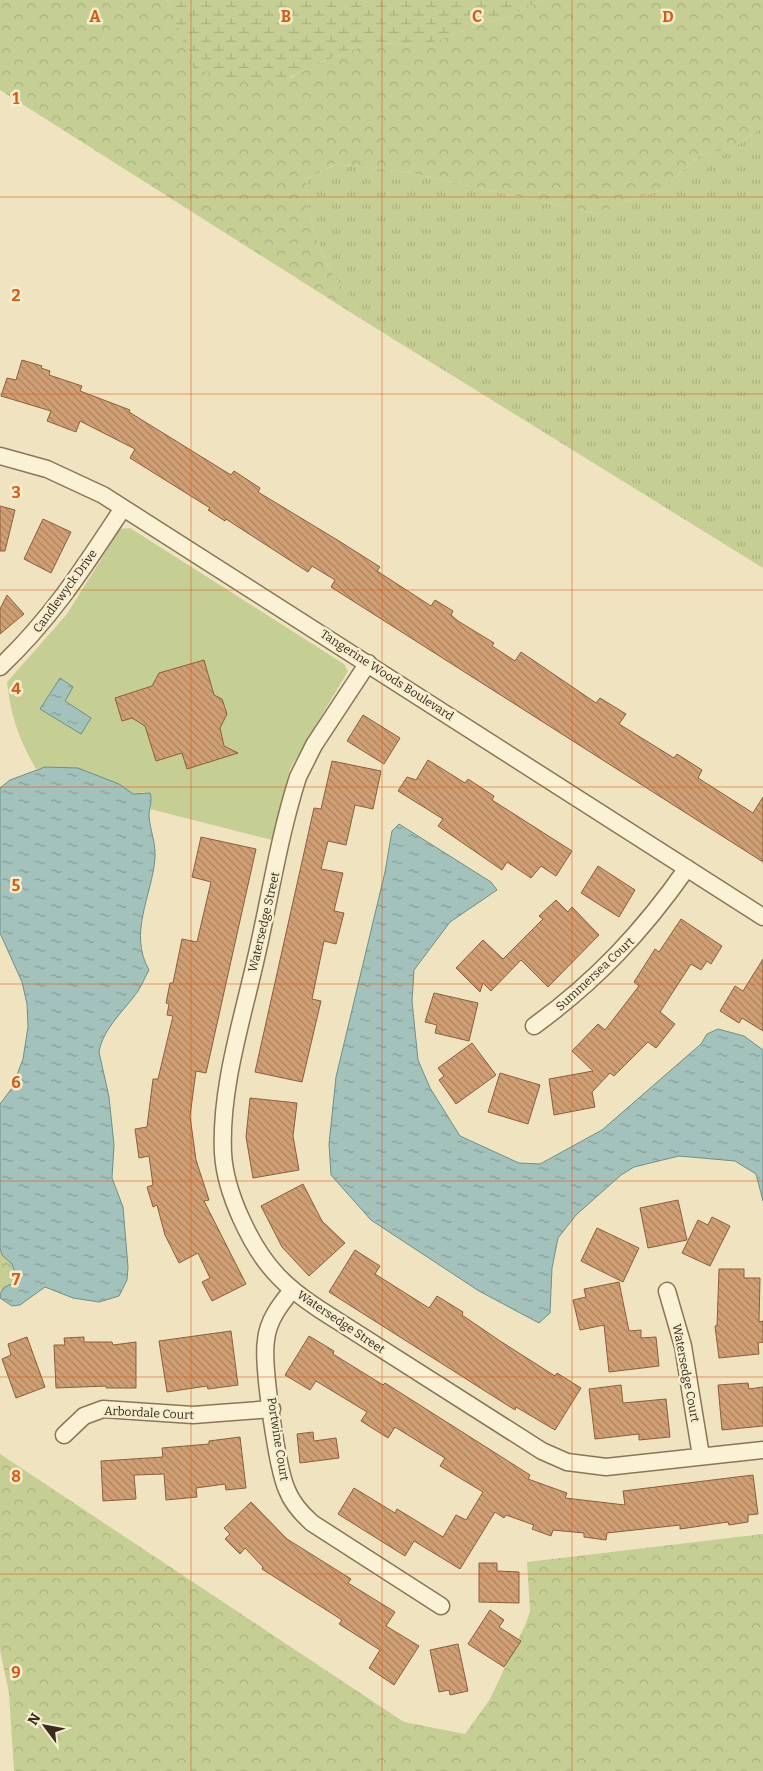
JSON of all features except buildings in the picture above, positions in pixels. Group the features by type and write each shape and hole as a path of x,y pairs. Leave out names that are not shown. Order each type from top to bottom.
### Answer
{"street":[{"name":"Tangerine Woods Boulevard","path":"0,456 47,469 78,482 123,508 763,917"},
{"name":"Candlewyck Drive","path":"0,667 28,641 48,618 123,508"},
{"name":"Watersedge Street","path":"368,663 314,745 295,786 225,1104 223,1155 228,1182 239,1211 263,1257 292,1290 542,1452 567,1462 606,1467 763,1450"},
{"name":"Summersea Court","path":"534,1026 568,1002 621,952 665,900 687,868"},
{"name":"Portwine Court","path":"292,1290 269,1324 266,1340 272,1409 282,1477 287,1491 296,1506 312,1523 441,1606"},
{"name":"Watersedge Court","path":"668,1291 683,1346 701,1456"},
{"name":"Arbordale Court","path":"64,1435 84,1416 103,1409 193,1415 272,1409"}],"green space":[{"path":"0,0 167,0 180,32 291,78 299,72 372,42 423,46 477,25 509,17 540,0 763,0 763,126 733,148 701,155 659,191 609,207 598,214 406,172 336,164 307,179 310,216 323,256 335,278 354,302 361,319 0,90"},
{"path":"167,0 540,0 509,17 477,25 423,46 372,42 287,78 275,82 261,83 234,79 194,69"},
{"path":"763,126 763,568 361,319 354,302 335,278 323,256 310,216 307,179 337,164 406,172 598,214 609,207 659,191 701,155 733,148"},
{"path":"130,528 344,664 348,671 290,769 272,840 150,809 152,798 144,792 133,794 111,781 87,772 62,768 36,769 25,748 13,717 7,682 67,614 120,529"},
{"path":"0,1248 2,1255 12,1264 18,1282 0,1294"},
{"path":"0,1454 404,1722 465,1734 490,1699 526,1623 530,1611 527,1562 763,1534 763,1771 14,1771 9,1693 0,1650"}],"water":[{"path":"60,678 73,687 65,701 91,718 81,734 40,709"},
{"path":"45,767 78,768 119,784 133,794 150,793 149,816 155,847 155,858 141,928 143,956 149,970 138,991 105,1035 99,1052 109,1097 114,1145 112,1178 123,1207 128,1267 127,1280 119,1296 99,1302 73,1298 45,1287 20,1305 12,1306 0,1298 0,1294 4,1289 18,1281 12,1264 2,1255 0,1248 0,1104 12,1088 23,1059 28,1027 27,1004 22,982 0,933 0,788 10,780"},
{"path":"399,824 491,882 497,890 450,922 414,970 412,1001 418,1060 430,1088 460,1136 519,1163 540,1164 602,1130 701,1044 707,1034 718,1029 744,1036 763,1050 763,1201 756,1174 735,1161 679,1156 634,1167 621,1175 576,1215 558,1238 552,1268 550,1313 539,1323 479,1291 371,1220 331,1175 329,1144 336,1077 385,872 392,831"}]}
